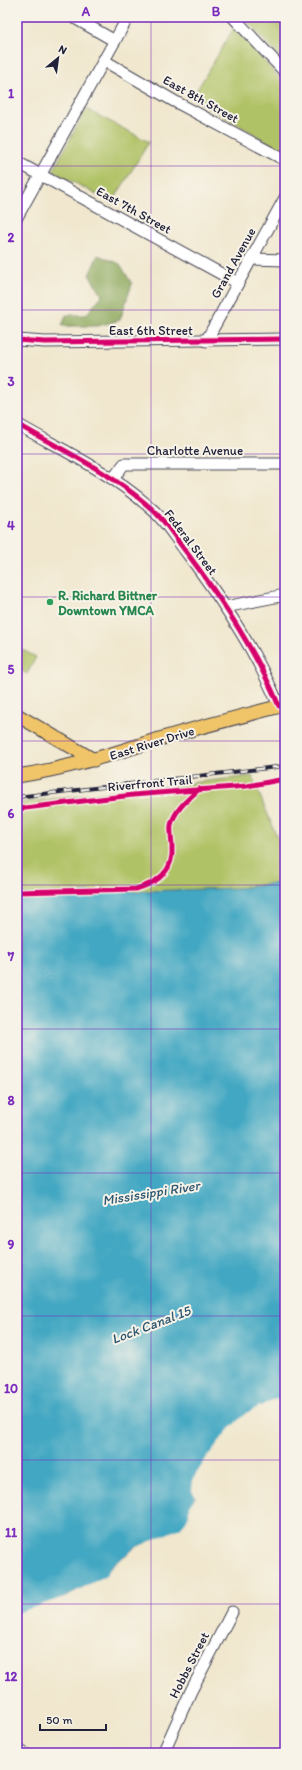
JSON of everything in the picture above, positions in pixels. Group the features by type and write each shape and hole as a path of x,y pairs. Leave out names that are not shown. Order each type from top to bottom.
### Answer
{"main road":[{"name":"East River Drive","path":"17,776 43,772 94,760 156,740 282,705"},
{"path":"17,715 94,760"}],"street":[{"path":"73,17 115,41"},
{"path":"17,217 128,17"},
{"path":"233,17 283,66"},
{"name":"East 8th Street","path":"104,60 174,101 285,160"},
{"name":"East 7th Street","path":"17,162 238,283"},
{"name":"Grand Avenue","path":"206,341 285,198"},
{"path":"251,260 285,260"},
{"name":"East 6th Street","path":"17,340 45,342 285,340"},
{"name":"Federal Street","path":"17,424 113,479 162,518 206,579 242,633 282,705"},
{"name":"Charlotte Avenue","path":"113,479 124,464 285,464"},
{"path":"224,607 285,595"},
{"name":"Hobbs Street","path":"163,1753 191,1691 232,1612"},
{"path":"17,1750 24,1753"}],"green space":[{"path":"243,17 285,17 285,48 280,57"},
{"path":"234,28 285,84 285,152 192,98"},
{"path":"86,109 149,142 112,203 53,171"},
{"path":"98,255 120,264 132,284 120,320 98,326 62,326 66,315 86,315 102,295 89,275"},
{"path":"17,647 36,657 27,674 17,668"},
{"path":"252,776 285,857 285,882 239,888 17,895 17,803"}],"water":[{"path":"285,882 285,1397 240,1421 195,1481 196,1497 190,1519 182,1530 137,1547 113,1565 106,1577 67,1596 17,1616 17,895 239,888"}],"pier":[{"path":"285,1394 285,1399 242,1422 227,1440 197,1482 197,1497 192,1519 183,1531 138,1549 115,1567 107,1578 68,1598 17,1618 17,1613 67,1596 105,1576 113,1565 137,1547 180,1528 189,1515 189,1505 196,1497 192,1491 193,1479 207,1457 229,1429 246,1413"}],"railway":[{"path":"17,797 285,766"}],"cycle path":[{"path":"17,340 45,342 285,339"},
{"path":"17,424 116,481 158,515 226,608 260,666 279,706"},
{"name":"Riverfront Trail","path":"17,809 133,795 247,786 285,779"},
{"name":"Riverfront Trail","path":"17,892 136,889 157,880 167,870 172,856 171,825 173,819 182,805 199,789"}],"place":[{"name":"R. Richard Bittner Downtown YMCA","path":"50,602"}],"water label":[{"name":"Mississippi River","path":"151,1193"},
{"name":"Lock Canal 15","path":"151,1325"}]}
